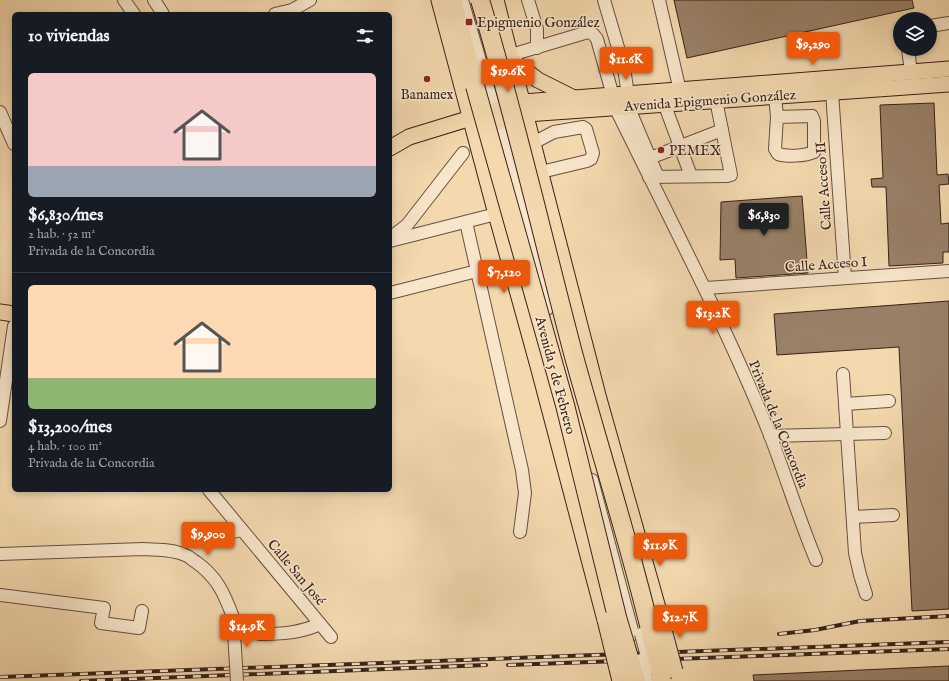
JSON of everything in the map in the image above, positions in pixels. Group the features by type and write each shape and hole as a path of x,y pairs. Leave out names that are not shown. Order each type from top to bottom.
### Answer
{"highway":[{"name":"Avenida 5 de Febrero","path":"452,0 565,405 617,617 636,681"},
{"name":"Avenida 5 de Febrero","path":"489,3 504,80 574,353 648,616 662,681"}],"main road":[{"name":"Avenida 5 de Febrero","path":"439,0 538,366 620,681"},
{"name":"Avenida 5 de Febrero","path":"489,3 512,58 599,398 678,681"},
{"path":"512,58 538,80 573,102"},
{"name":"Avenida Epigmenio González","path":"542,107 573,102 621,101 664,104 775,96 911,72 949,69"},
{"name":"Avenida Epigmenio González","path":"392,147 409,137 444,126 472,124 524,108 621,101 680,90 831,85 949,84"},
{"path":"0,312 12,314"}],"street":[{"path":"124,0 133,12"},
{"path":"154,0 162,12"},
{"path":"284,12 292,10 310,0"},
{"path":"462,0 499,116"},
{"path":"471,0 499,116 637,634 647,681"},
{"path":"528,0 537,29 537,48"},
{"path":"604,0 624,68 621,101"},
{"path":"659,0 680,90"},
{"path":"937,25 949,23"},
{"path":"512,58 537,48 588,32 593,34 597,39 621,101 650,158 653,177 732,175 716,100"},
{"path":"909,56 911,72"},
{"path":"573,102 831,85"},
{"name":"Calle Acceso II","path":"831,85 845,278"},
{"path":"775,96 777,117"},
{"name":"Privada de la Concordia","path":"621,101 653,177 706,288 770,436 802,528 816,560"},
{"path":"664,104 691,176"},
{"path":"1,117 12,140"},
{"path":"533,143 554,132 583,127 586,129 593,153 591,159 587,161 540,172"},
{"path":"650,158 680,145 722,130"},
{"path":"392,238 407,225 463,153"},
{"path":"498,193 538,366"},
{"path":"392,240 496,214"},
{"path":"466,222 522,470 525,493 520,532"},
{"path":"392,292 477,271"},
{"name":"Calle Acceso I","path":"706,288 949,271"},
{"path":"0,421 12,340"},
{"path":"843,374 856,553 860,575 866,594"},
{"path":"845,404 889,401"},
{"path":"770,436 885,433"},
{"name":"Calle San José","path":"211,492 331,637"},
{"path":"853,517 893,515"},
{"path":"216,535 242,530"},
{"path":"0,554 142,549 164,550 185,555 202,566 218,582 226,599 233,617 237,681"},
{"path":"0,595 104,608 102,622 139,628 142,611"},
{"path":"260,634 286,634 307,630 320,624"},
{"path":"637,634 654,681"}],"building":[{"path":"674,0 912,0 914,8 893,12 687,58"},
{"path":"934,103 937,175 948,174 949,184 939,185 941,224 949,223 949,252 943,252 943,263 889,266 886,187 872,187 871,179 883,178 880,105"},
{"path":"802,196 808,273 736,278 735,259 720,260 721,202"},
{"path":"949,301 949,609 912,611 899,347 777,355 774,314"},
{"path":"949,666 949,681 754,681 753,675"}],"railway":[{"path":"779,634 815,630 860,621 949,616"},
{"path":"0,677 949,642"},
{"path":"508,665 949,649"},
{"path":"81,681 486,665"}],"place":[{"name":"Epigmenio González","path":"469,22"},
{"name":"Banamex","path":"427,79"},
{"name":"PEMEX","path":"661,150"}]}
